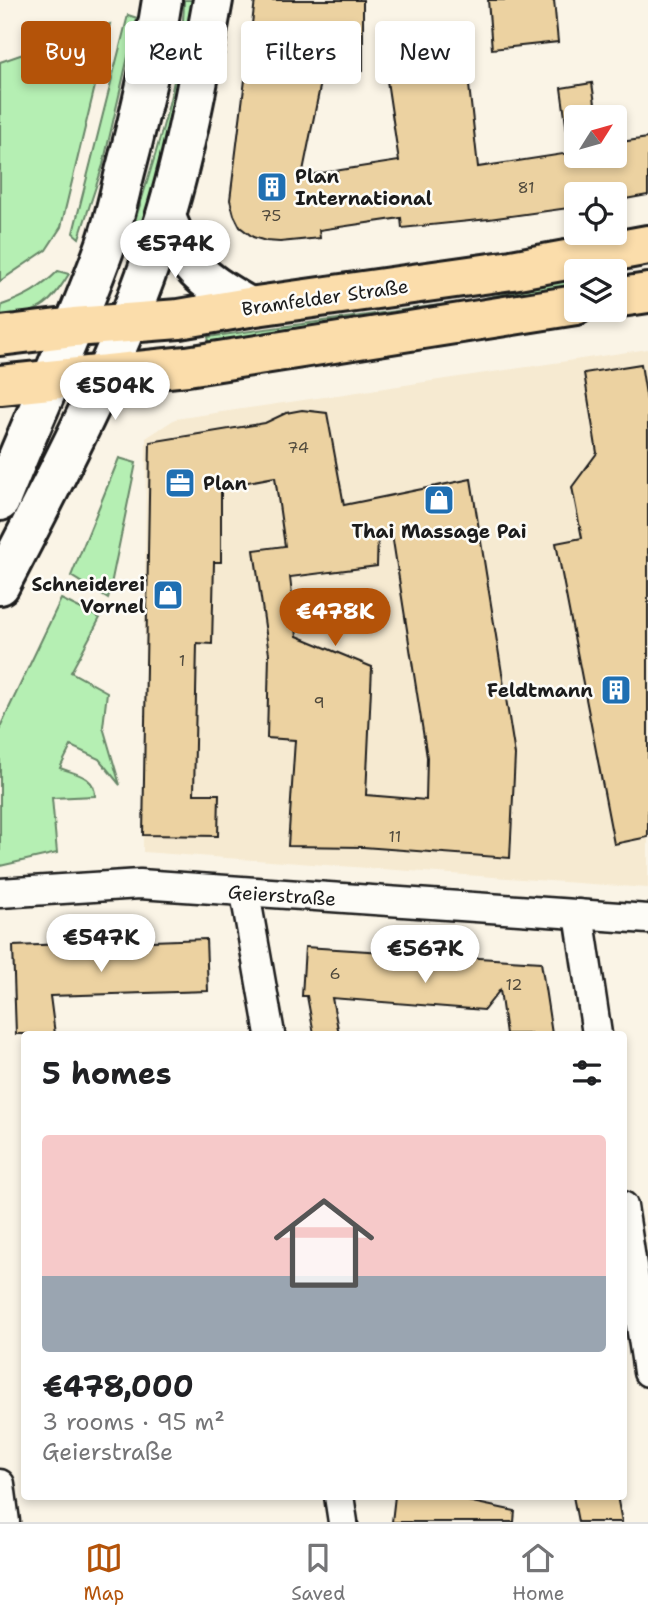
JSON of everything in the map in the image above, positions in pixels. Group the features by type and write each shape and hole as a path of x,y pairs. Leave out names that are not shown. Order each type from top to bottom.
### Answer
{"main road":[{"path":"0,501 74,327 111,228 141,112 162,0"},
{"path":"0,585 72,448 128,323 166,217 200,76 213,0"},
{"path":"166,217 177,245 195,272 249,307"},
{"name":"Bramfelder Straße","path":"0,336 179,319 512,270 648,245"},
{"path":"627,297 648,293"},
{"path":"0,385 200,364 564,307"}],"street":[{"name":"Geierstraße","path":"0,893 140,884 648,919"},
{"path":"245,893 269,1031"},
{"path":"579,914 597,1031"},
{"path":"627,1233 648,1372"},
{"path":"0,1484 5,1522"},
{"path":"340,1500 343,1522"}],"shaded area":[{"path":"648,349 648,888 143,852 146,438 175,419"}],"green space":[{"path":"184,0 197,0 192,21 183,21"},
{"path":"128,15 137,18 136,21 126,21"},
{"path":"125,27 125,70 103,165 79,238 73,233"},
{"path":"21,55 21,84 96,84 61,227 46,250 0,281 0,62"},
{"path":"173,84 179,84 159,176 136,257 125,253 154,161"},
{"path":"58,271 69,274 55,295 41,307 0,317 2,305 32,291"},
{"path":"564,281 564,293 210,345 208,337 476,300"},
{"path":"119,458 136,463 108,599 71,576"},
{"path":"61,599 100,618 71,672 107,692 103,727 120,785 99,759 71,746 60,768 88,780 95,796 52,798 57,853 0,866 0,727"}],"building":[{"path":"255,0 363,0 363,71 361,21 252,21"},
{"path":"488,0 554,0 558,42 492,49"},
{"path":"592,83 595,105 564,105 564,110 561,88"},
{"path":"244,84 321,84 302,176 399,161 387,84 469,84 478,167 564,154 564,168 627,168 627,141 648,138 648,195 627,199 627,182 564,182 564,209 402,228 401,218 319,230 320,238 280,242 253,237 240,227 230,200"},
{"name":"Feldtmann","path":"641,364 648,407 648,837 614,844 556,543 582,538 572,487 597,453 584,373"},
{"path":"302,410 327,413 344,505 471,479 515,755 510,858 363,847 288,846 295,740 267,738 269,654 254,550 285,546 275,477 221,487 221,562 214,562 212,644 197,643 194,794 219,794 218,836 143,835 150,442 265,423 286,413","holes":["378,534 392,534 427,757 426,800 366,795 372,667 297,636 290,577 377,566"]},
{"path":"206,939 208,991 50,996 55,1031 21,1031 21,1034 16,1034 13,946"},
{"path":"305,947 541,962 552,1031 506,1031 500,990 484,1010 332,998 338,1031 313,1031 307,996 302,996"},
{"path":"395,1500 463,1500 515,1511 514,1522 392,1522"},
{"path":"574,1500 618,1500 622,1522 578,1522"}],"place":[{"name":"Plan International","path":"272,187"},
{"name":"Plan","path":"180,483"},
{"name":"Thai Massage Pai","path":"439,500"},
{"name":"Schneiderei Vornel","path":"168,595"},
{"name":"Feldtmann","path":"616,690"}]}
